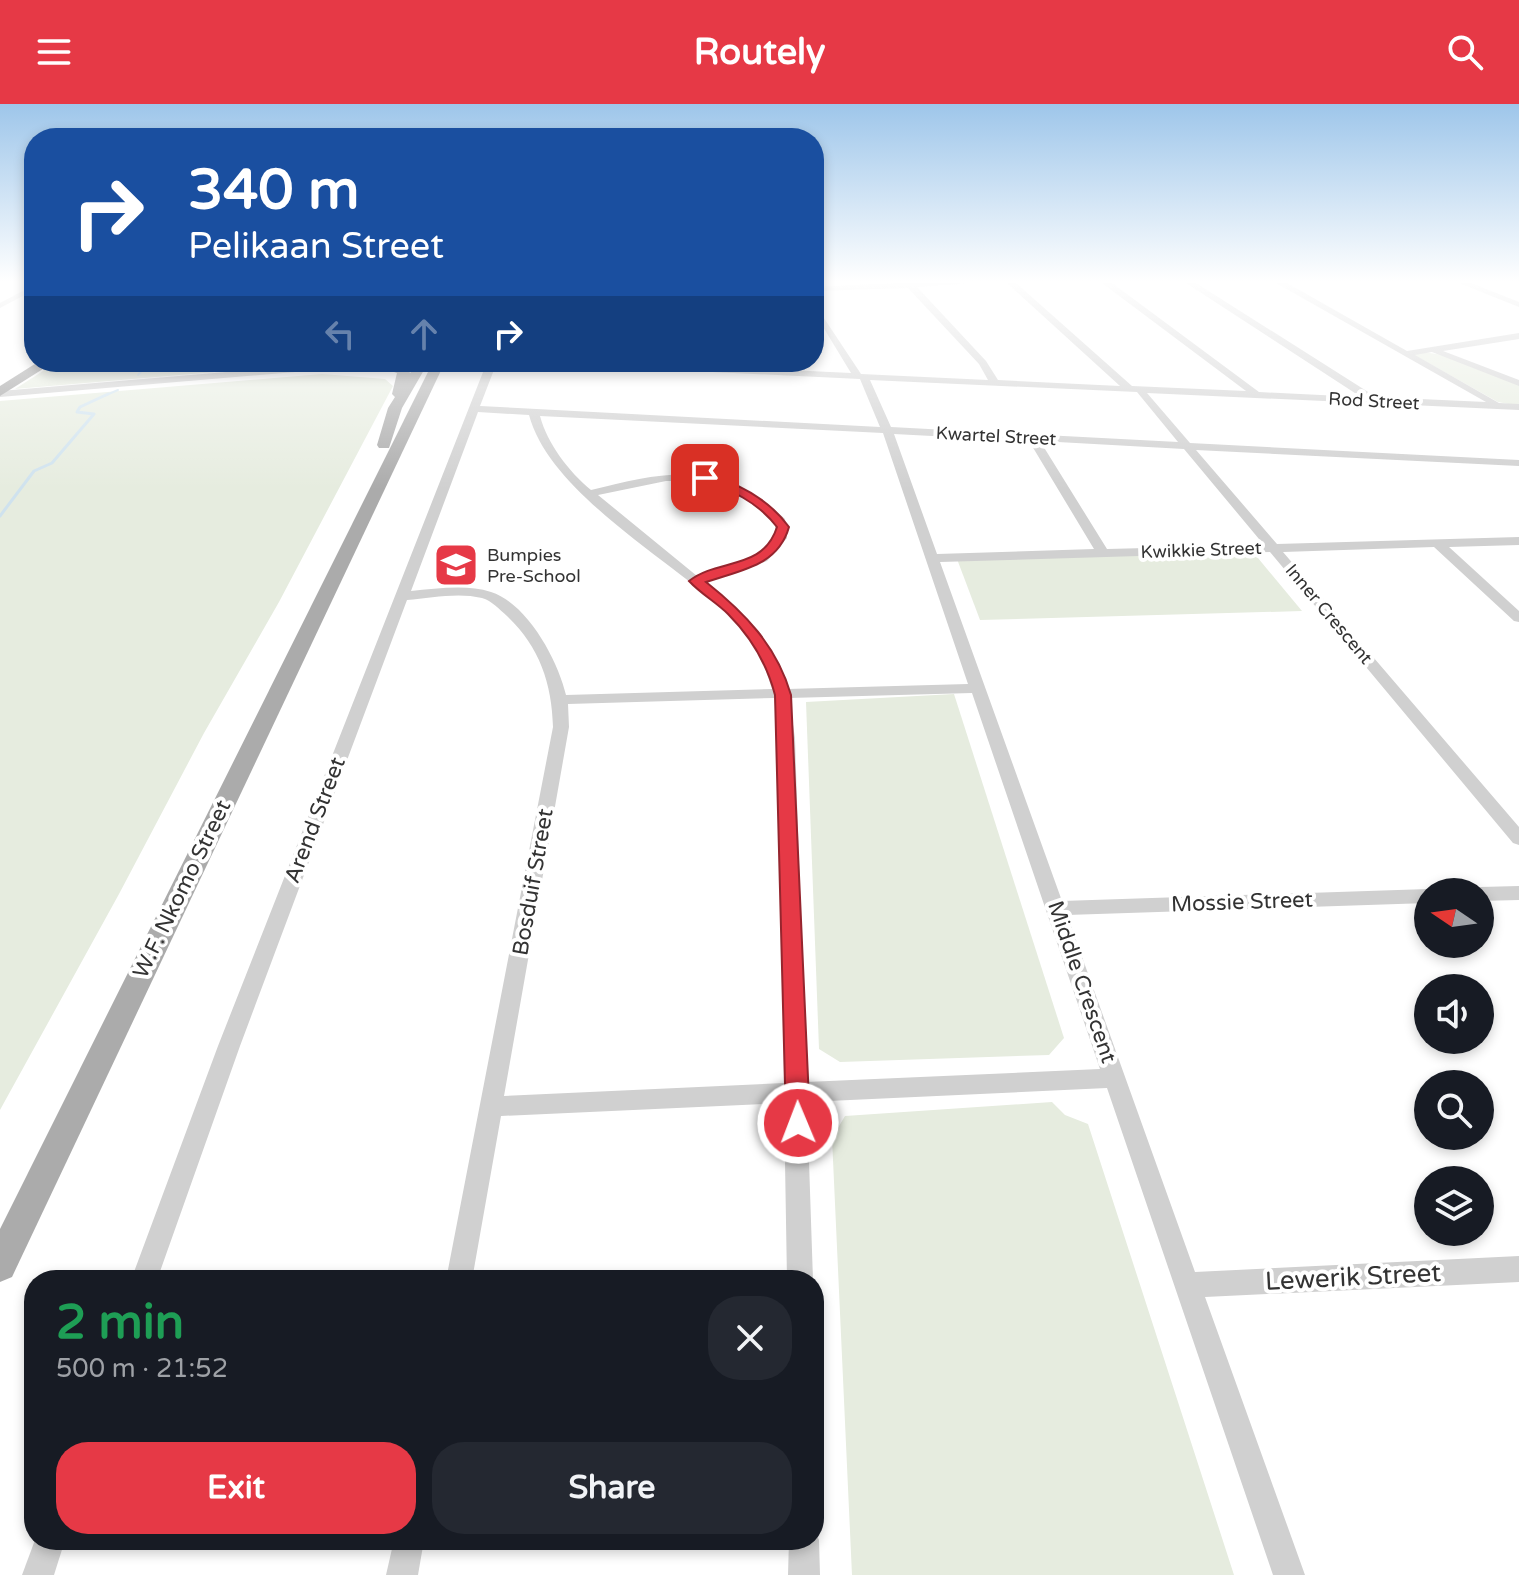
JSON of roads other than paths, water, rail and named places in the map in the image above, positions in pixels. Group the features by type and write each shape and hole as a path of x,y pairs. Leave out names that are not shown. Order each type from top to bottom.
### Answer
{"highway":[{"path":"0,386 24,370"},
{"path":"0,393 32,372"}],"main road":[{"path":"395,408 404,372"},
{"name":"W.F. Nkomo Street","path":"364,513 395,408 417,372"},
{"name":"W.F. Nkomo Street","path":"0,1265 434,372"}],"street":[{"name":"Middle Crescent","path":"844,352 887,430 1289,1575"},
{"path":"972,352 995,383"},
{"name":"Inner Crescent","path":"1090,352 1133,389 1187,446 1519,839"},
{"path":"1199,352 1257,395"},
{"path":"1296,352 1373,401"},
{"path":"1400,352 1503,407"},
{"path":"1404,354 1421,352"},
{"path":"1437,352 1519,383"},
{"path":"0,393 258,372"},
{"name":"Arend Street","path":"148,1270 229,1046 488,372"},
{"name":"Rod Street","path":"800,372 1519,410"},
{"name":"Kwartel Street","path":"473,409 1519,463"},
{"path":"534,413 538,428 566,473 732,610 756,636 783,695 797,1091 800,1270"},
{"path":"1033,439 1103,553"},
{"path":"589,494 654,478 705,478 736,487 781,522 781,538 762,558 696,581"},
{"name":"Kwikkie Street","path":"931,558 1519,541"},
{"path":"1437,543 1519,618"},
{"name":"Bosduif Street","path":"401,596 473,593 498,600 540,646 554,673 562,700 561,727 461,1270"},
{"path":"562,700 978,688"},
{"path":"1494,894 1519,893"},
{"name":"Mossie Street","path":"1057,908 1414,896"},
{"path":"492,1106 1115,1078"},
{"name":"Lewerik Street","path":"1188,1285 1519,1269"},
{"path":"38,1575 47,1550"},
{"path":"402,1575 407,1550"},
{"path":"804,1550 804,1575"}],"waterway":[{"path":"104,396 118,390"},
{"path":"0,516 34,471 52,463 94,414 77,412 80,407 108,394"}],"place":[{"name":"Bumpies Pre-School","path":"456,565"}]}
